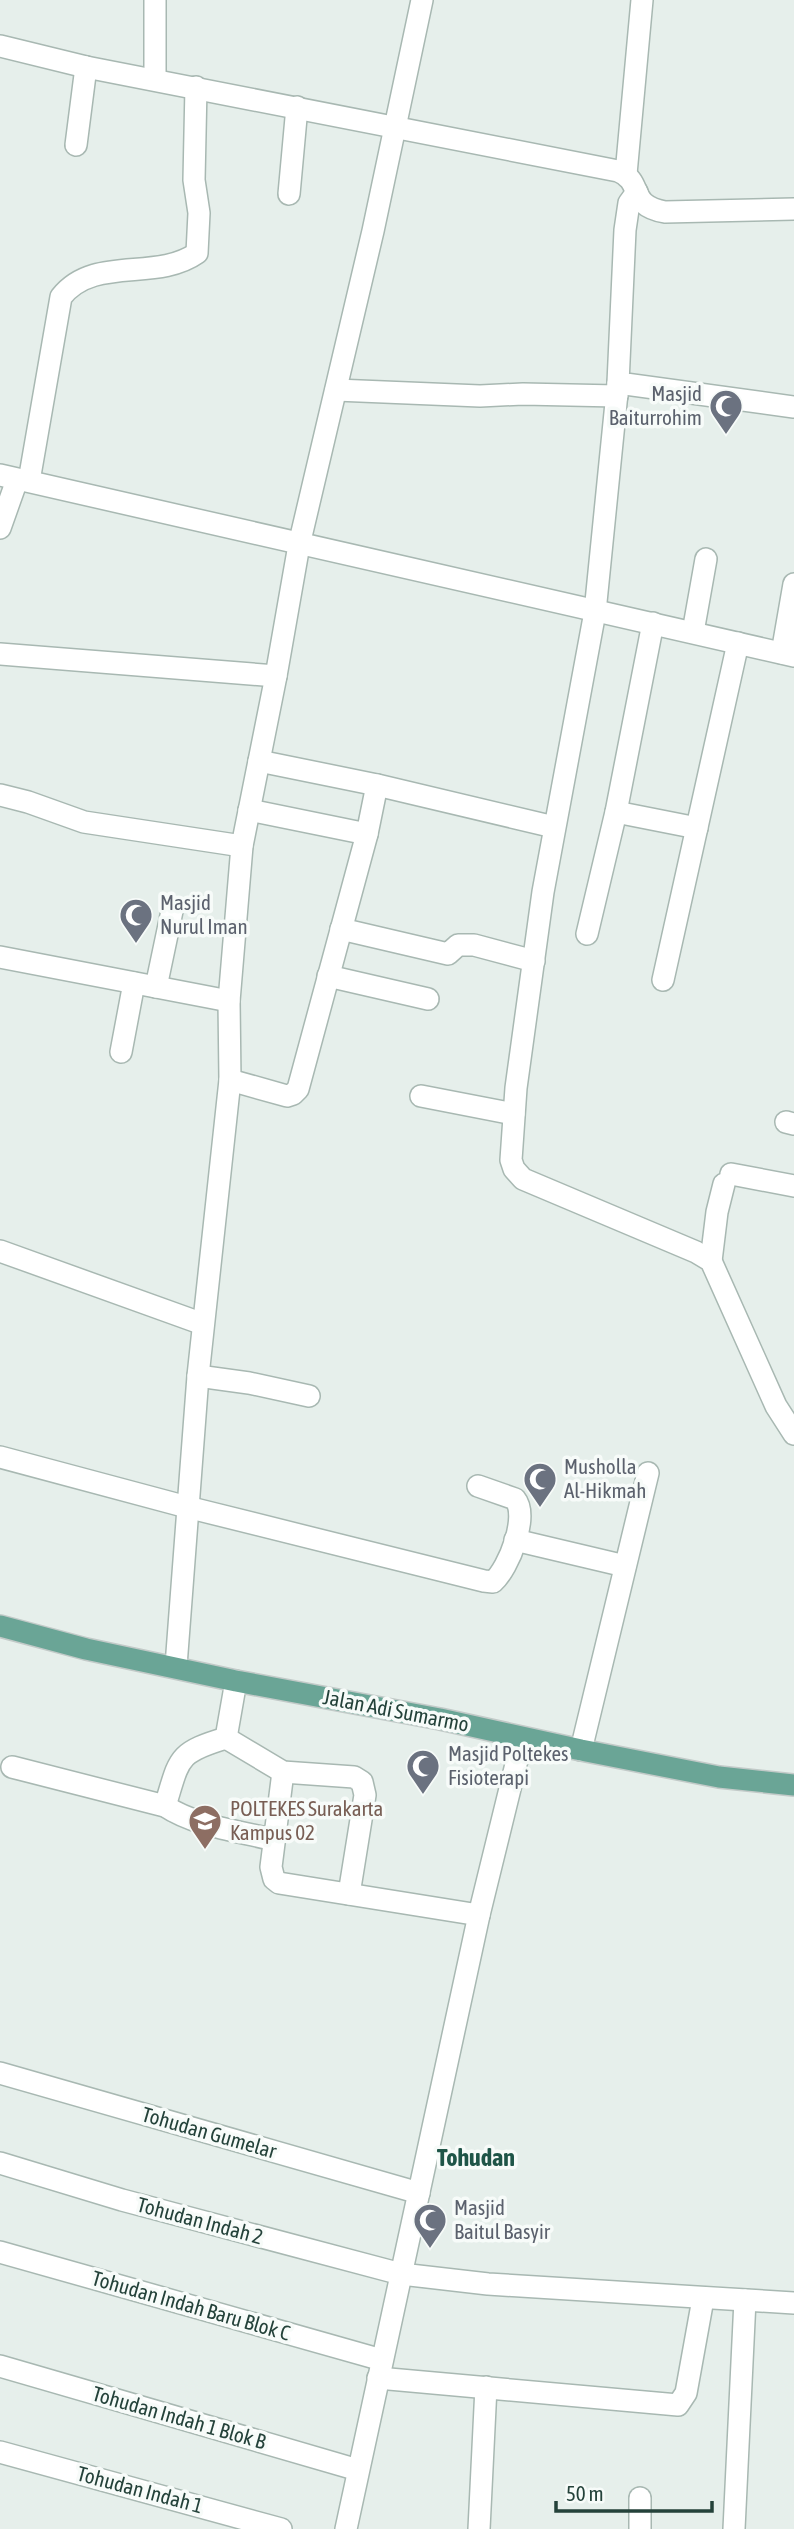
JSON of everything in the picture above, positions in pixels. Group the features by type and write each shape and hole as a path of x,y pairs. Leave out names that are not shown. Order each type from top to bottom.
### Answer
{"main road":[{"name":"Jalan Adi Sumarmo","path":"0,1626 86,1649 176,1667 234,1698 440,1719 518,1753 581,1750 719,1777 794,1785"}],"street":[{"path":"155,0 155,79"},
{"path":"176,1667 198,1376 230,1080 229,1002 242,846 299,545 373,230 422,0"},
{"path":"642,0 631,183 625,230 618,389 595,611 554,827 514,1114 511,1160 514,1169 523,1179 696,1252 711,1261"},
{"path":"0,46 86,67 618,171 631,183 647,207 665,212 794,209"},
{"path":"76,145 86,67"},
{"path":"0,528 15,479 58,304 70,286 98,274 170,265 197,253 199,213 194,180 196,87"},
{"path":"289,194 297,107"},
{"path":"336,390 480,396 618,389 794,407"},
{"path":"15,479 788,654 794,583"},
{"path":"693,632 706,559"},
{"path":"587,934 616,812 653,623"},
{"path":"663,980 738,643"},
{"path":"0,654 276,676"},
{"path":"258,761 377,785 554,827"},
{"path":"230,1080 287,1096 298,1089 367,834 377,785"},
{"path":"0,794 84,822 242,846"},
{"path":"249,810 367,834"},
{"path":"616,812 697,828"},
{"path":"156,987 172,911"},
{"path":"341,929 448,954 458,945 474,945 534,961"},
{"path":"0,957 229,1002"},
{"path":"328,976 428,999"},
{"path":"121,1052 134,983"},
{"path":"421,1096 514,1114"},
{"path":"794,1186 728,1179 717,1212 711,1261 776,1406 794,1434"},
{"path":"0,1251 203,1324"},
{"path":"198,1376 249,1383 309,1396"},
{"path":"0,1457 187,1507 493,1582 498,1577 515,1540 520,1518 519,1504 504,1494 478,1486"},
{"path":"581,1750 648,1473"},
{"path":"515,1540 625,1566"},
{"path":"226,1738 234,1698"},
{"path":"226,1738 283,1772 354,1777 362,1782 365,1795 349,1894"},
{"path":"164,1806 179,1763 190,1751 226,1738"},
{"path":"346,2529 479,1915 518,1753"},
{"path":"12,1767 164,1806 177,1814 274,1840"},
{"path":"283,1772 271,1867 274,1879 479,1915"},
{"name":"Tohudan Gumelar","path":"0,2073 419,2193"},
{"name":"Tohudan Indah 2","path":"0,2163 122,2200 401,2274 488,2284 794,2303"},
{"name":"Tohudan Indah Baru Blok C","path":"0,2252 380,2369 486,2387 678,2405 686,2393 703,2298"},
{"path":"734,2529 745,2300"},
{"name":"Tohudan Indah 1 Blok B","path":"0,2365 358,2470"},
{"path":"479,2529 486,2387"},
{"name":"Tohudan Indah 1","path":"0,2452 281,2529"},
{"path":"640,2498 640,2529"}],"place":[{"name":"Masjid Baiturrohim","path":"726,436"},
{"name":"Masjid Nurul Iman","path":"136,945"},
{"name":"Musholla Al-Hikmah","path":"540,1509"},
{"name":"Masjid Poltekes Fisioterapi","path":"423,1796"},
{"name":"POLTEKES Surakarta Kampus 02","path":"205,1851"},
{"name":"Masjid Baitul Basyir","path":"430,2250"}],"district":[{"name":"Tohudan","path":"476,2158"}]}
